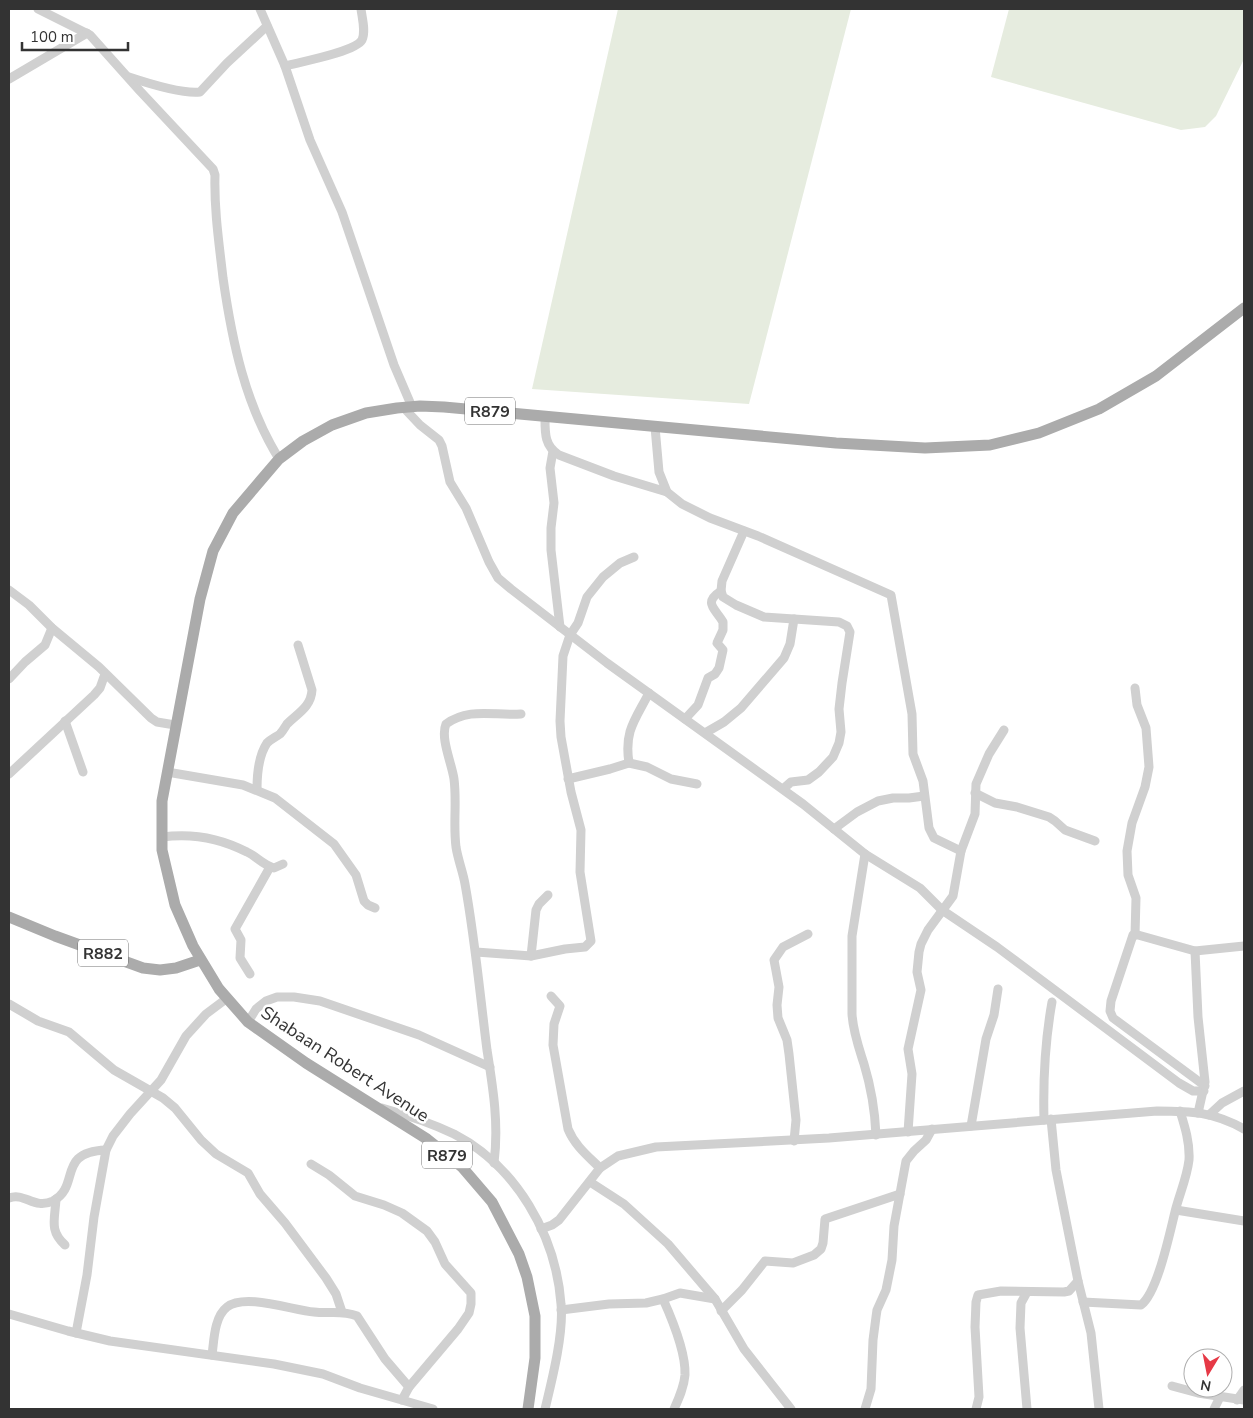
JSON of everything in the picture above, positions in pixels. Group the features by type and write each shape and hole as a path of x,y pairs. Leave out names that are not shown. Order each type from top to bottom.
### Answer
{"main road":[{"name":"R879","path":"223,994 200,960 175,905 162,850 162,801 200,599 213,551 233,513 279,459 303,441 332,425 366,413 408,408 444,407 836,443 915,447 990,445 1040,433 1099,409 1156,376 1244,308"},
{"name":"R882","path":"9,917 143,968 160,970 176,968 200,960"},
{"name":"Shabaan Robert Avenue","path":"223,994 248,1022 306,1063 427,1139 462,1166 492,1202 519,1254 527,1277 535,1316 535,1358 528,1409"}],"street":[{"path":"38,9 87,33 213,169 215,175 218,246 234,347 259,424 279,459"},
{"path":"260,9 285,66 310,140 342,212 408,408 420,425 439,440 450,482 462,499 489,562 498,578 570,635 783,790 865,854 920,888 942,910 997,947 1178,1083 1193,1090 1204,1088"},
{"path":"285,66 343,51 358,45 364,35 361,9"},
{"path":"128,77 164,87 189,92 200,92 248,42 268,26"},
{"path":"9,79 87,33"},
{"path":"544,416 546,439 553,451 559,455 614,476 667,492 682,504 700,513 891,595 912,714 914,754 923,781 931,835 961,851"},
{"path":"655,427 659,472 667,492"},
{"path":"553,451 550,468 554,503 551,550 560,627"},
{"path":"744,531 722,581 721,591 723,597 757,615 769,618 839,622 847,626 850,632 841,692 841,732 839,743 833,757 819,772 808,780 791,782 783,790"},
{"path":"476,952 531,956 586,947 591,941 580,872 582,830 568,779 560,721 563,656 570,635 578,623 584,602 589,593 603,577 620,563 634,557"},
{"path":"9,590 36,611 52,628 105,674 151,718 157,722 175,725"},
{"path":"685,719 698,705 708,678 715,674 719,668 722,650 717,642 723,630 723,622 714,610 711,602 713,597 721,591"},
{"path":"705,733 724,722 741,708 784,658 790,644 794,619"},
{"path":"45,646 52,628"},
{"path":"9,679 25,662 45,646 53,641 66,639"},
{"path":"257,789 260,761 266,744 280,734 309,704 312,697 312,690 298,645"},
{"path":"9,774 94,696 100,688 105,674"},
{"path":"1135,688 1136,705 1146,728 1149,767 1146,787 1132,823 1127,851 1128,875 1136,898 1135,935"},
{"path":"629,763 628,734 649,693"},
{"path":"494,1163 496,1109 476,952 465,882 456,847 454,812 456,795 444,728 446,724 458,716 471,713 521,714"},
{"path":"65,721 83,772"},
{"path":"908,1132 912,1074 908,1048 921,990 918,972 919,952 928,930 953,896 961,851 975,814 975,793 981,770 988,754 1004,730"},
{"path":"568,779 629,763 642,766 671,779 697,784"},
{"path":"167,772 243,785 257,789 275,798 334,844 356,875 364,901 375,908"},
{"path":"975,793 995,803 1017,807 1049,817 1068,831 1095,841"},
{"path":"834,829 857,812 878,801 924,796"},
{"path":"162,837 199,836 220,841 249,853 270,867 283,864"},
{"path":"865,854 852,936 852,1014 853,1026 869,1085 876,1135"},
{"path":"250,974 240,958 241,940 235,929 270,867"},
{"path":"531,956 536,910 548,895"},
{"path":"794,1141 796,1120 790,1054 787,1040 778,1018 779,986 774,960 783,947 808,934"},
{"path":"1135,935 1196,951 1244,946"},
{"path":"1135,935 1131,937 1124,958 1111,1000 1110,1011 1114,1018 1124,1027 1204,1088"},
{"path":"1196,951 1198,1017 1204,1088 1198,1113"},
{"path":"971,1126 986,1039 994,1015 998,989"},
{"path":"76,1333 106,1150 113,1136 130,1114 161,1080 186,1036 223,994"},
{"path":"551,996 560,1006 554,1024 553,1045 568,1129 572,1139 600,1168"},
{"path":"248,1022 256,1009 266,1001 277,997 294,997 320,1001 419,1035 490,1067"},
{"path":"1052,1002 1043,1085 1047,1120 1078,1281 1091,1333 1099,1409"},
{"path":"9,1004 38,1021 69,1032 114,1070 175,1108 216,1154 248,1173 260,1194 285,1223 326,1278 336,1294 342,1312"},
{"path":"1209,1115 1222,1103 1244,1091"},
{"path":"377,1106 406,1114 455,1135 494,1163 521,1192 541,1229 554,1263 561,1310 560,1328 545,1409"},
{"path":"1083,1302 1141,1305 1146,1302 1153,1287 1189,1161 1187,1135 1180,1111"},
{"path":"541,1229 549,1227 559,1220 600,1168 618,1156 656,1147 794,1141 1122,1113 1180,1111 1209,1115 1230,1121 1244,1129"},
{"path":"865,1409 871,1389 876,1318 886,1290 892,1260 894,1226 908,1158 926,1140 932,1129"},
{"path":"65,1245 58,1239 54,1228 56,1200 75,1163 83,1154 95,1150 106,1150"},
{"path":"311,1164 329,1175 355,1196 393,1209 427,1231 435,1242 445,1264 470,1293 471,1304 469,1312 458,1329 409,1387 402,1400"},
{"path":"590,1182 614,1196 658,1234 715,1299 744,1349 791,1409"},
{"path":"721,1311 734,1300 765,1261 793,1263 807,1259 818,1252 823,1243 825,1219 900,1194"},
{"path":"9,1198 18,1196 35,1204 56,1200"},
{"path":"1176,1210 1244,1221"},
{"path":"976,1409 979,1397 975,1327 977,1298 980,1294 1001,1291 1064,1292 1069,1291 1078,1281"},
{"path":"1026,1409 1020,1328 1021,1303 1027,1292"},
{"path":"561,1310 646,1302 680,1293 715,1299"},
{"path":"663,1299 678,1341 684,1369 682,1389 674,1409"},
{"path":"212,1355 220,1314 228,1306 236,1303 260,1303 314,1312 342,1312 356,1316 385,1358 409,1387"},
{"path":"9,1314 76,1333 127,1344 274,1364 323,1374 360,1388 433,1409"},
{"path":"1172,1386 1183,1390"},
{"path":"1214,1409 1220,1398 1241,1400 1244,1390"}],"shaded area":[{"path":"618,9 851,9 749,404 532,389"},
{"path":"1009,9 1244,9 1244,59 1216,116 1205,127 1181,130 991,77"}]}
